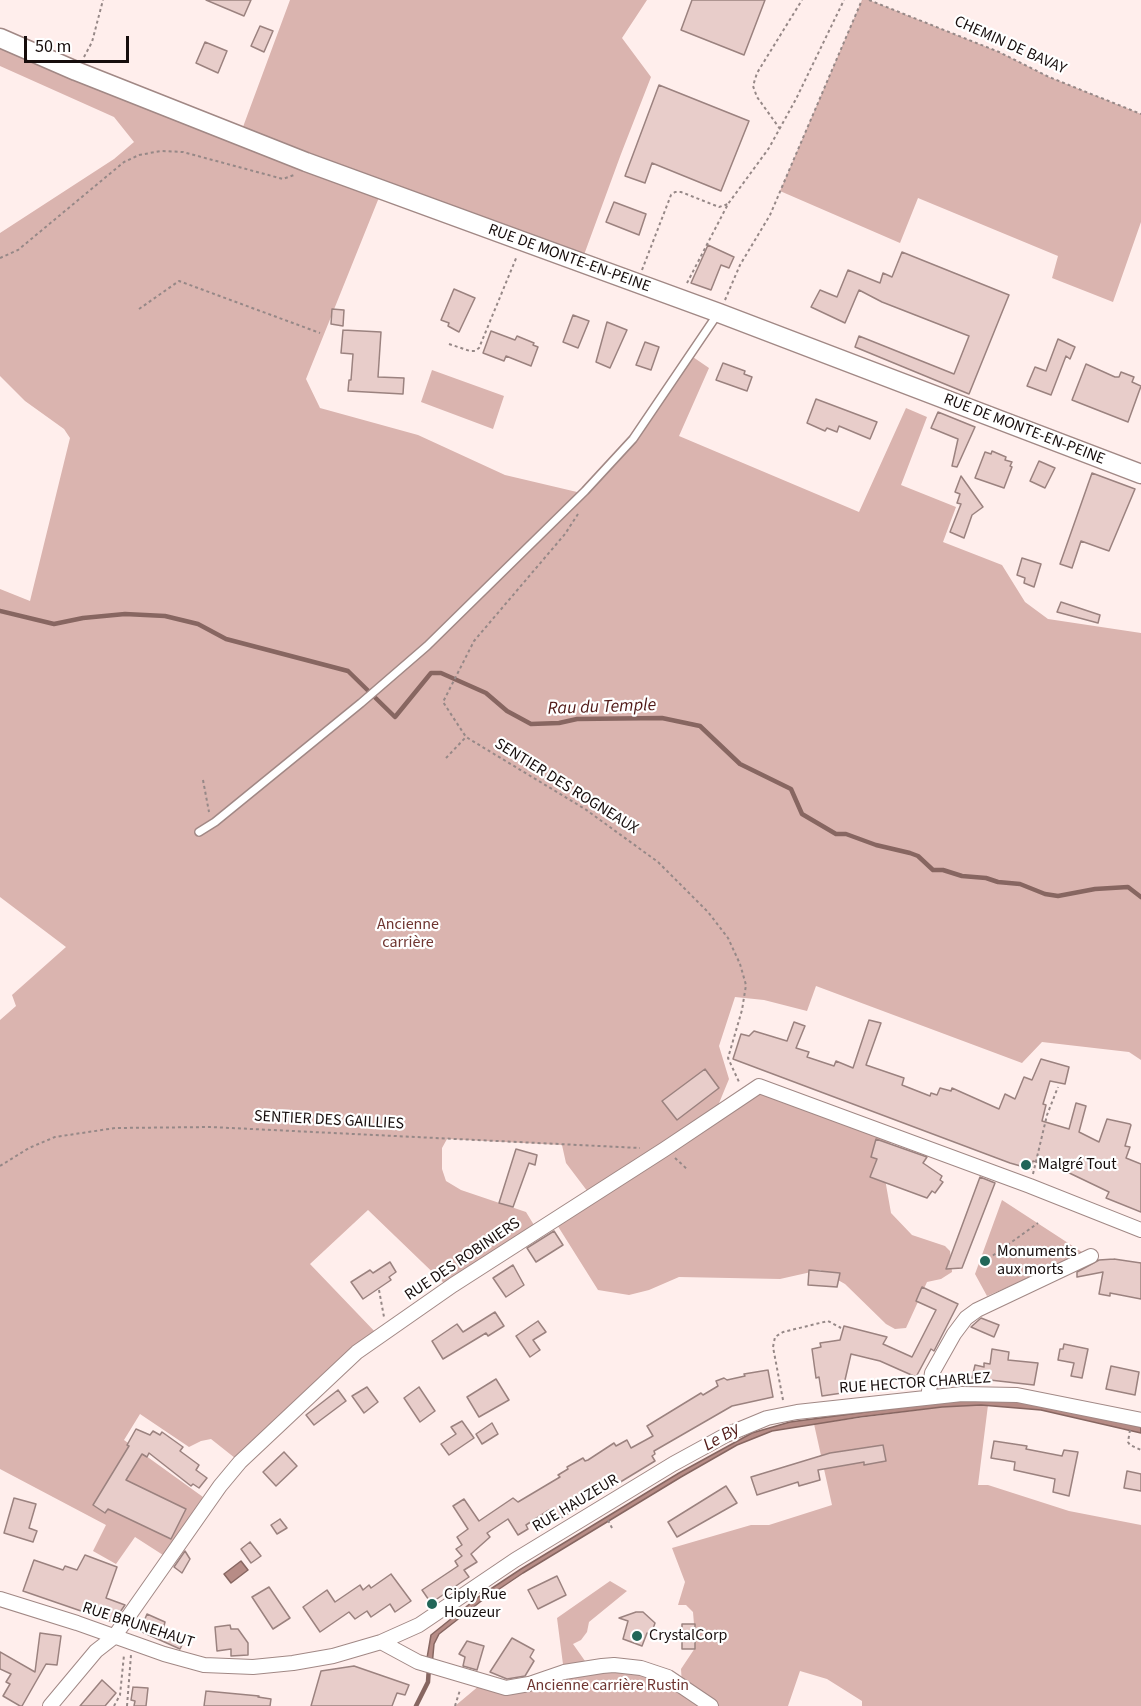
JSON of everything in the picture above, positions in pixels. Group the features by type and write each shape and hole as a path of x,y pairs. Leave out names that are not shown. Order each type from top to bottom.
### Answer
{"main road":[{"name":"RUE DE MONTE-EN-PEINE","path":"0,38 76,71 306,162 718,313 1141,474"}],"street":[{"name":"RUE DES ROBINIERS","path":"50,1706 96,1651 124,1640 220,1486 240,1462 352,1356 448,1288 759,1086 1030,1186"},
{"path":"1030,1186 1141,1230"},
{"path":"928,1397 932,1372 958,1326 966,1318 977,1310 1091,1256"},
{"name":"RUE HECTOR CHARLEZ","path":"791,1413 962,1394 1017,1395 1141,1420"},
{"name":"RUE HAUZEUR","path":"381,1642 419,1625 515,1560 673,1464 745,1425 791,1413"},
{"name":"RUE BRUNEHAUT","path":"0,1599 204,1665 252,1667 293,1663 333,1656 381,1642"},
{"path":"381,1642 418,1662 506,1688 529,1684 564,1672 602,1666 626,1666 652,1671 669,1677 711,1706"}],"lane":[{"path":"200,832 361,703 443,630 585,491 633,439 718,313"}],"path":[{"path":"76,71 92,42 103,0"},
{"path":"780,129 757,98 753,86 757,73 802,0"},
{"path":"681,300 728,204 780,129 844,0"},
{"path":"718,313 740,265 770,215 862,0"},
{"name":"CHEMIN DE BAVAY","path":"869,0 999,52 1049,77 1141,114"},
{"path":"0,258 18,250 124,162 139,155 161,151 183,152 283,179 292,176 306,162"},
{"path":"636,284 671,195 681,192 719,207 728,204"},
{"path":"449,344 470,351 479,348 522,242"},
{"path":"139,309 179,281 320,333"},
{"name":"SENTIER DES ROGNEAUX","path":"585,491 578,514 565,534 474,640 443,702 466,737 585,809 658,862 708,912 728,938 740,964 746,985 742,1010 728,1058 746,1095"},
{"path":"446,758 466,737"},
{"path":"203,780 207,807 214,822"},
{"path":"1030,1186 1047,1115 1058,1088"},
{"name":"SENTIER DES GAILLIES","path":"0,1166 29,1148 55,1137 116,1128 211,1127 665,1149"},
{"path":"665,1149 688,1170"},
{"path":"988,1259 1038,1223"},
{"path":"379,1290 383,1312"},
{"path":"791,1413 774,1347 775,1337 783,1332 828,1321 841,1328"},
{"path":"1130,1433 1128,1442 1141,1450"},
{"path":"605,1515 612,1528"},
{"path":"114,1706 120,1695 124,1640"},
{"path":"124,1640 127,1706"},
{"path":"455,1706 464,1676"}],"green space":[{"name":"Ancienne carrière","path":"290,0 647,0 622,38 651,77 581,263 382,190 306,379 320,408 418,435 505,475 577,492 581,495 633,439 690,355 709,368 679,436 859,512 906,408 927,417 901,485 956,507 943,542 1002,565 1025,602 1048,619 1141,633 1141,1060 1129,1052 1042,1042 1022,1063 816,986 807,1011 764,1000 735,997 719,1046 729,1079 712,1115 759,1086 893,1136 886,1155 885,1179 891,1213 912,1235 945,1246 950,1251 952,1272 941,1279 927,1282 906,1328 895,1329 886,1324 845,1284 820,1270 780,1279 679,1277 649,1290 629,1295 598,1290 554,1220 591,1196 566,1163 562,1145 447,1139 442,1148 442,1169 446,1181 461,1190 526,1212 537,1230 449,1288 368,1210 310,1264 379,1336 240,1462 211,1439 189,1447 140,1414 124,1440 203,1497 163,1555 135,1537 116,1564 93,1551 106,1525 0,1469 0,1020 16,1006 12,995 66,947 0,897 0,589 30,601 70,438 64,429 25,401 0,376 0,233 114,159 134,142 114,117 0,66 0,38 240,135"},
{"path":"862,0 869,0 999,52 1049,77 1141,114 1141,222 1113,302 1052,278 1058,256 918,198 900,243 780,191"},
{"path":"432,370 504,396 493,429 421,402"},
{"path":"1002,1200 1085,1254 987,1296 975,1274"},
{"name":"Ancienne carrière Rustin","path":"988,1405 978,1485 988,1485 1069,1511 1141,1525 1141,1706 862,1706 862,1701 827,1679 800,1671 788,1706 455,1706 480,1685 494,1686 564,1672 557,1618 610,1581 627,1591 589,1622 587,1632 581,1640 573,1644 590,1668 614,1665 682,1685 681,1669 695,1648 694,1624 693,1612 686,1605 678,1605 685,1582 672,1548 751,1525 769,1525 832,1505 814,1424 942,1407"}],"shaded area":[{"path":"980,1399 1004,1399 1042,1404 1141,1427 1141,1433 1041,1410 981,1405 942,1407 860,1417 772,1431 737,1445 523,1573 480,1602 439,1634 434,1644 432,1666 426,1664 431,1635 477,1598 679,1473 752,1433 790,1422"},
{"path":"241,1561 248,1570 231,1583 224,1574"}],"building":[{"path":"206,0 251,0 244,16"},
{"path":"692,0 765,0 744,55 681,30"},
{"path":"260,26 273,31 264,52 251,46"},
{"path":"205,42 227,51 218,73 196,63"},
{"path":"659,85 749,121 721,191 652,163 645,183 625,176"},
{"path":"614,202 646,214 639,235 606,222"},
{"path":"708,245 734,257 729,268 721,265 711,290 691,283"},
{"path":"902,252 1009,295 969,394 855,347 859,336 954,374 969,336 882,302 859,290 845,323 811,307 820,290 837,297 848,270 880,283 883,273 892,277"},
{"path":"454,289 475,298 459,332 448,326 449,323 441,320"},
{"path":"332,309 344,310 343,326 331,324"},
{"path":"573,315 589,321 578,348 563,342"},
{"path":"607,322 627,330 610,368 596,362"},
{"path":"343,330 381,332 378,377 404,378 403,394 348,391 353,354 341,353"},
{"path":"491,331 515,340 517,336 534,343 533,345 538,347 531,366 506,356 504,361 483,353"},
{"path":"1058,339 1075,347 1070,359 1066,356 1051,395 1027,386 1035,367 1046,371"},
{"path":"645,342 659,347 651,370 636,365"},
{"path":"723,363 745,371 744,374 752,377 747,391 716,380"},
{"path":"1086,364 1115,377 1119,377 1121,372 1134,377 1132,382 1141,386 1128,422 1072,400"},
{"path":"816,399 877,422 870,439 839,426 837,432 827,428 825,431 807,423"},
{"path":"938,412 975,427 957,467 952,466 958,439 931,428"},
{"path":"992,451 1012,462 1004,488 975,478 985,452 991,454"},
{"path":"1039,461 1055,468 1045,488 1030,481"},
{"path":"1092,473 1135,489 1109,551 1081,541 1072,568 1060,564"},
{"path":"961,476 983,507 972,515 964,538 950,532 961,504 957,503 960,494 955,492"},
{"path":"1022,558 1041,564 1034,587 1024,583 1025,578 1017,575"},
{"path":"1061,602 1100,615 1098,623 1057,612"},
{"path":"869,1020 881,1023 866,1065 904,1078 902,1085 930,1096 931,1093 937,1095 940,1088 951,1091 952,1088 999,1109 1005,1094 1015,1099 1024,1077 1032,1080 1041,1059 1069,1067 1065,1084 1050,1081 1043,1104 1046,1105 1042,1121 1069,1129 1076,1103 1086,1106 1079,1132 1099,1142 1107,1119 1130,1124 1125,1146 1130,1147 1126,1158 1141,1164 1141,1212 1106,1198 1109,1192 1063,1170 1033,1161 1031,1169 1010,1163 733,1059 741,1034 749,1036 754,1031 787,1041 794,1022 805,1026 796,1048 809,1052 807,1057 834,1066 836,1061 853,1068"},
{"path":"705,1069 719,1088 677,1120 662,1101"},
{"path":"876,1139 927,1157 923,1163 942,1176 940,1180 943,1182 935,1193 932,1191 927,1198 870,1177 877,1159 871,1157"},
{"path":"516,1149 537,1155 535,1165 529,1163 513,1207 499,1203"},
{"path":"980,1177 995,1183 962,1268 946,1269"},
{"path":"554,1231 563,1245 536,1262 527,1248"},
{"path":"1114,1259 1141,1263 1141,1299 1110,1293 1110,1296 1099,1294 1103,1272 1077,1277 1077,1272 1099,1260"},
{"path":"390,1262 396,1272 389,1277 391,1280 363,1299 351,1282 370,1270 373,1273"},
{"path":"513,1265 524,1285 506,1297 493,1278"},
{"path":"809,1270 840,1273 837,1287 808,1285"},
{"path":"922,1287 958,1304 934,1351 931,1349 916,1377 880,1361 851,1354 842,1393 822,1396 819,1377 816,1378 812,1349 821,1347 820,1343 840,1340 844,1326 887,1337 883,1344 912,1357 936,1310 916,1301"},
{"path":"495,1312 504,1326 488,1336 486,1333 443,1359 432,1341 457,1324 463,1332"},
{"path":"981,1318 999,1325 994,1337 971,1327"},
{"path":"538,1321 546,1332 533,1340 540,1350 530,1357 516,1336"},
{"path":"1064,1344 1088,1349 1082,1378 1071,1376 1074,1363 1058,1360 1060,1349 1063,1349"},
{"path":"992,1349 1009,1352 1008,1360 1038,1363 1034,1385 972,1378 975,1365 984,1367 984,1363 990,1364"},
{"path":"1111,1366 1139,1372 1135,1395 1106,1389"},
{"path":"768,1370 773,1397 732,1406 654,1451 655,1454 652,1456 655,1461 556,1521 549,1510 526,1525 528,1529 518,1535 508,1519 487,1533 490,1537 471,1554 477,1562 464,1570 469,1577 431,1603 422,1590 458,1566 455,1561 462,1556 456,1549 462,1545 457,1537 468,1529 453,1506 464,1499 479,1521 513,1498 518,1502 560,1477 558,1475 568,1469 567,1467 583,1458 585,1461 588,1460 614,1443 616,1446 627,1440 631,1448 653,1436 647,1426 701,1393 703,1395 718,1386 716,1381"},
{"path":"496,1379 509,1400 479,1417 467,1397"},
{"path":"367,1387 378,1402 364,1413 352,1396"},
{"path":"419,1387 435,1411 420,1422 404,1398"},
{"path":"338,1390 346,1401 314,1425 306,1415"},
{"path":"462,1421 474,1438 449,1455 441,1444 456,1434 451,1427"},
{"path":"492,1423 498,1434 482,1444 476,1434"},
{"path":"136,1429 150,1435 153,1431 160,1435 162,1432 183,1447 180,1451 199,1465 196,1470 207,1478 199,1488 193,1484 191,1486 149,1453 147,1457 142,1454 126,1480 186,1509 171,1539 108,1509 105,1513 93,1505 129,1446 127,1445"},
{"path":"994,1441 1027,1446 1026,1449 1062,1456 1064,1450 1078,1452 1069,1496 1053,1492 1055,1479 1014,1470 1015,1462 991,1458"},
{"path":"883,1445 886,1461 864,1465 864,1462 818,1470 820,1480 799,1486 798,1482 757,1495 751,1477 830,1453"},
{"path":"284,1452 297,1466 276,1486 263,1472"},
{"path":"1127,1471 1141,1474 1141,1491 1124,1488"},
{"path":"726,1486 737,1503 677,1537 668,1522"},
{"path":"14,1498 36,1504 29,1528 37,1531 33,1542 4,1533"},
{"path":"280,1519 287,1528 277,1534 271,1525"},
{"path":"250,1542 261,1556 251,1563 241,1549"},
{"path":"185,1551 190,1559 182,1573 174,1567"},
{"path":"85,1555 117,1567 106,1598 125,1605 113,1622 23,1591 34,1560 63,1570 65,1566 77,1570"},
{"path":"391,1574 411,1601 395,1612 390,1604 371,1617 367,1611 355,1619 349,1612 320,1632 303,1607 327,1590 335,1602 360,1585 363,1590 369,1585 371,1588"},
{"path":"557,1576 566,1595 538,1609 528,1590"},
{"path":"269,1587 290,1618 273,1629 252,1597"},
{"path":"643,1612 655,1623 651,1635 647,1633 642,1646 623,1639 628,1621 619,1618"},
{"path":"147,1614 165,1622 163,1630 184,1641 180,1649 140,1631"},
{"path":"682,1624 695,1624 695,1649 682,1649"},
{"path":"230,1625 231,1629 238,1629 248,1643 248,1655 231,1656 231,1649 217,1651 215,1627"},
{"path":"40,1633 61,1636 57,1665 46,1664 20,1706 3,1696 10,1684 6,1682 11,1674 0,1669 0,1652 35,1672"},
{"path":"512,1638 534,1650 530,1657 534,1661 525,1676 507,1679 490,1672"},
{"path":"467,1641 484,1646 477,1670 463,1666 465,1657 459,1654"},
{"path":"354,1666 409,1685 405,1695 397,1693 392,1706 311,1706 321,1671"},
{"path":"102,1680 116,1693 105,1706 80,1706"},
{"path":"133,1687 148,1688 146,1706 134,1706 135,1701 131,1700"},
{"path":"206,1691 259,1696 271,1699 270,1706 204,1706"}],"waterway":[{"name":"Rau du Temple","path":"0,611 54,624 83,618 125,614 165,616 198,624 226,639 348,671 395,717 431,673 441,673 486,693 507,711 531,724 559,723 577,719 662,718 700,726 740,764 791,789 802,814 836,834 846,834 876,845 910,853 918,856 933,870 1020,884 1045,894 1058,896 1095,889 1128,887 1141,897"},
{"name":"Le By","path":"416,1706 428,1682 429,1667"}],"place":[{"name":"Malgré Tout","path":"1026,1165"},
{"name":"Monuments aux morts","path":"985,1261"},
{"name":"Ciply Rue Houzeur","path":"432,1604"},
{"name":"CrystalCorp","path":"637,1636"}]}
